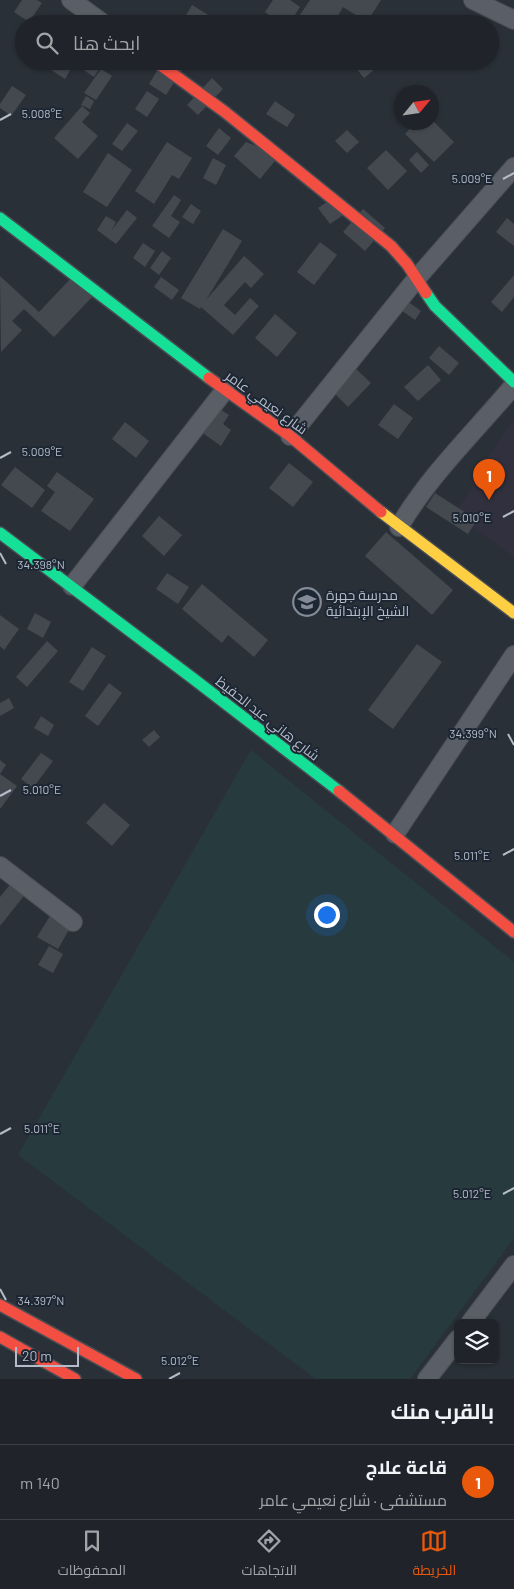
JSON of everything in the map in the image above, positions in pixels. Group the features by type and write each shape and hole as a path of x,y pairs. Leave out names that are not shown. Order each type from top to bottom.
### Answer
{"street":[{"path":"71,0 92,15"},
{"path":"473,0 514,20"},
{"path":"167,70 225,112 391,246 407,264 435,306 514,383 433,476 399,527"},
{"path":"290,436 417,278 514,167"},
{"name":"شارع نعيمي عامر","path":"0,218 225,390 290,436 399,527 514,613"},
{"path":"72,586 225,390"},
{"name":"شارع هاني عبد الحفيظ","path":"0,533 395,834 514,932"},
{"path":"395,834 514,655"},
{"path":"0,866 73,922"},
{"path":"473,1319 514,1265"},
{"path":"0,1305 136,1379"},
{"path":"0,1337 75,1379"},
{"path":"427,1379 454,1344"}],"shaded area":[{"path":"514,420 514,557 454,514 473,487 470,481"}],"green space":[{"path":"251,750 514,962 514,1238 410,1379 316,1379 18,1155"}],"building":[{"path":"22,0 37,0 42,3 34,15 18,15 14,12"},
{"path":"273,0 290,0 300,7 295,15 269,15 265,12"},
{"path":"310,0 381,0 371,15 356,15 343,7 338,15 300,15"},
{"path":"192,5 208,15 186,15"},
{"path":"51,70 70,70 65,79"},
{"path":"84,70 98,70 94,77"},
{"path":"100,70 112,76 96,100 84,93"},
{"path":"158,70 182,70 166,95 149,84"},
{"path":"358,70 374,70 364,78"},
{"path":"212,78 223,89 198,115 187,105"},
{"path":"12,86 26,95 11,116 0,108 0,104"},
{"path":"147,91 159,99 147,117 135,109"},
{"path":"86,96 94,101 90,109 81,105"},
{"path":"275,101 295,115 287,127 266,114"},
{"path":"82,106 90,113 82,122 98,136 78,159 54,138"},
{"path":"127,123 138,131 122,151 112,144"},
{"path":"439,127 454,142 434,162 405,134 409,130 439,130"},
{"path":"219,128 231,138 218,155 206,146"},
{"path":"347,130 359,142 347,153 335,141"},
{"path":"167,142 192,158 179,179 172,175 154,204 135,191"},
{"path":"246,142 280,155 260,179 234,156"},
{"path":"386,150 407,171 388,190 367,168"},
{"path":"417,152 429,165 421,173 409,160"},
{"path":"108,153 132,170 107,207 83,192"},
{"path":"213,158 226,165 216,185 203,178"},
{"path":"174,195 181,200 171,216 180,222 169,238 152,226"},
{"path":"337,195 349,211 330,224 318,208"},
{"path":"191,204 201,211 193,224 182,217"},
{"path":"363,209 385,228 365,251 343,232"},
{"path":"127,210 137,218 116,244 97,230 106,216 116,222 111,231"},
{"path":"507,218 514,224 514,246 496,232"},
{"path":"223,229 242,241 206,300 244,256 264,274 251,288 245,282 224,305 235,315 250,298 259,306 233,335 201,307 200,309 181,298"},
{"path":"320,242 337,255 314,285 297,272"},
{"path":"143,243 155,251 145,267 133,258"},
{"path":"162,251 171,258 159,275 150,268"},
{"path":"75,274 95,294 54,337 24,309 12,321 22,330 1,352 0,276 39,312"},
{"path":"514,275 514,297 502,312 491,302"},
{"path":"161,277 179,290 172,300 154,287"},
{"path":"407,301 421,311 415,320 401,310"},
{"path":"275,314 297,333 277,357 255,338"},
{"path":"439,346 459,363 449,375 429,358"},
{"path":"428,365 441,380 418,401 404,387"},
{"path":"355,368 371,383 348,407 332,391"},
{"path":"211,403 229,415 223,424 231,430 221,446 194,427"},
{"path":"394,404 413,418 398,439 378,425"},
{"path":"125,422 149,441 136,458 112,439"},
{"path":"289,463 313,482 293,507 269,488"},
{"path":"15,467 45,490 32,508 1,485"},
{"path":"57,472 94,499 70,531 41,511 55,492 47,486"},
{"path":"435,493 477,520 468,534 426,507"},
{"path":"159,516 182,535 164,556 142,536"},
{"path":"386,532 453,590 432,615 365,556"},
{"path":"167,573 189,587 178,604 156,589"},
{"path":"202,584 268,640 254,657 228,635 222,643 182,609"},
{"path":"35,613 51,622 43,638 27,629"},
{"path":"0,615 19,629 4,650 0,646"},
{"path":"47,641 58,651 27,687 16,677"},
{"path":"417,644 442,662 393,729 368,710"},
{"path":"92,647 106,656 83,691 69,682"},
{"path":"109,683 122,693 98,726 85,716"},
{"path":"9,698 14,708 0,716 0,703"},
{"path":"41,716 54,725 48,736 34,728"},
{"path":"154,730 160,737 149,747 142,740"},
{"path":"41,753 53,761 33,788 21,779"},
{"path":"0,760 6,765 0,774"},
{"path":"0,774 17,786 0,809"},
{"path":"104,803 130,825 112,846 86,823"},
{"path":"17,876 31,887 0,926 0,897"},
{"path":"50,916 70,928 58,949 37,937"},
{"path":"49,946 63,954 53,973 38,965"}],"traffic: fast":[{"path":"0,218 209,378"},
{"path":"426,293 435,306 514,382"},
{"path":"0,533 339,791"}],"traffic: slow":[{"path":"381,512 514,613"}],"traffic: jam":[{"path":"167,70 225,112 391,246 407,264 426,293"},
{"path":"209,378 290,436 381,512"},
{"path":"339,791 514,932"},
{"path":"0,1305 136,1379"},
{"path":"0,1337 75,1379"}],"place":[{"name":"قاعة علاج","path":"489,500"},
{"name":"مدرسة جهرة الشيخ الإبتدائية","path":"307,602"}]}
